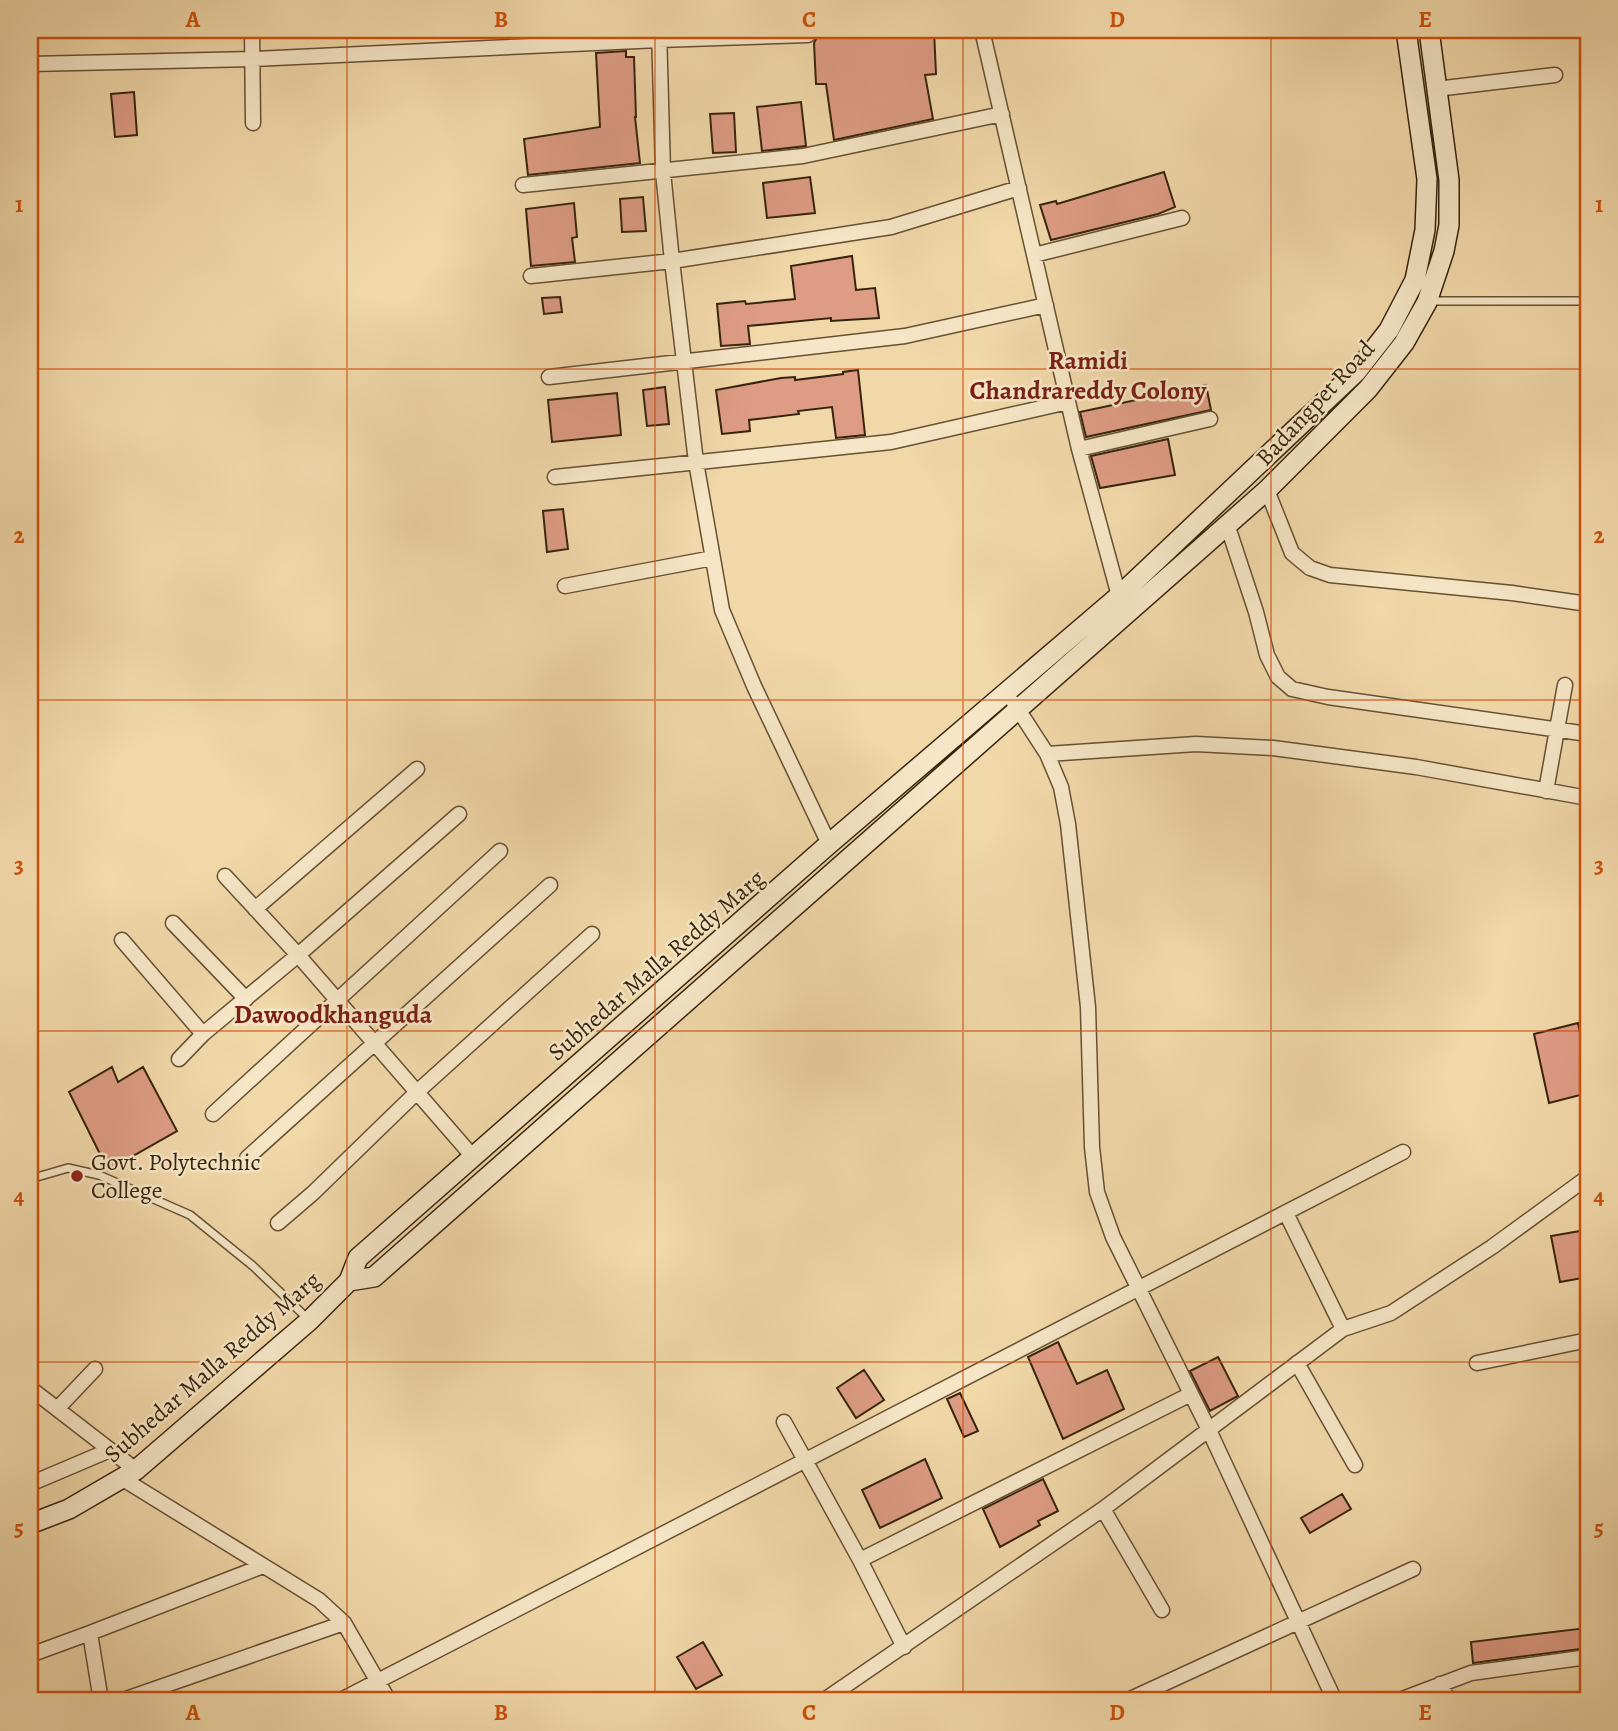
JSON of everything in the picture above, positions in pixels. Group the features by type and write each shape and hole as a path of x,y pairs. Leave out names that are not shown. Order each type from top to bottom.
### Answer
{"main road":[{"name":"Badangpet Road","path":"1006,693 1119,596 1357,371 1389,330 1415,280 1425,230 1427,179 1406,30"},
{"name":"Badangpet Road","path":"1020,710 1267,490 1368,389 1404,343 1427,302 1444,251 1449,225 1449,180 1429,30"},
{"name":"Subhedar Malla Reddy Marg","path":"30,1524 69,1509 130,1475 309,1321 349,1281 358,1258 829,844 1006,693"},
{"name":"Subhedar Malla Reddy Marg","path":"349,1281 374,1277 839,866 1020,710"}],"street":[{"path":"252,30 253,123"},
{"path":"982,30 1079,449 1119,596"},
{"path":"659,35 663,172 672,261 696,462 722,610 754,686 829,844"},
{"path":"30,64 253,59 659,35 808,35"},
{"path":"1436,89 1555,75"},
{"path":"523,185 803,156 1002,114"},
{"path":"531,276 672,261 891,227 1019,188"},
{"path":"1034,255 1182,218"},
{"path":"549,377 905,336 1046,305"},
{"path":"555,477 891,442 1068,402"},
{"path":"1079,449 1210,419"},
{"path":"1267,490 1292,553 1310,568 1330,575 1512,593 1588,604"},
{"path":"1227,524 1267,655 1278,677 1292,689 1317,696 1588,734"},
{"path":"565,586 713,558"},
{"path":"1546,791 1565,685"},
{"path":"1006,693 1020,710 1047,754 1061,787 1068,824 1088,1007 1092,1147 1097,1192 1113,1237 1208,1429 1335,1701"},
{"path":"1047,754 1196,744 1273,748 1416,767 1588,798"},
{"path":"255,909 417,769"},
{"path":"179,1059 203,1034 459,814"},
{"path":"213,1114 500,851"},
{"path":"225,876 298,955 474,1158"},
{"path":"247,1158 550,885"},
{"path":"173,923 246,999"},
{"path":"278,1223 313,1193 417,1092 592,934"},
{"path":"122,940 203,1034"},
{"path":"339,1701 1403,1152"},
{"path":"823,1701 1103,1509 1343,1329 1391,1312 1492,1247 1588,1177"},
{"path":"1286,1213 1343,1329"},
{"path":"1477,1363 1588,1340"},
{"path":"1297,1363 1355,1465"},
{"path":"57,1409 95,1369"},
{"path":"30,1388 36,1401 57,1409 110,1450 130,1475 263,1566 319,1600 344,1623 389,1701"},
{"path":"860,1560 1191,1394"},
{"path":"784,1422 860,1560 904,1647"},
{"path":"30,1484 110,1450"},
{"path":"1103,1509 1161,1610"},
{"path":"30,1656 263,1566"},
{"path":"1126,1701 1413,1569"},
{"path":"120,1701 344,1623"},
{"path":"90,1633 101,1701"},
{"path":"1397,1701 1471,1673 1588,1657"},
{"path":"1440,1684 1449,1701"}],"lane":[{"path":"1427,302 1588,300"},
{"path":"30,1179 68,1168 99,1175 190,1215 253,1266 309,1321"}],"building":[{"path":"816,30 934,30 936,74 925,75 933,119 834,140 826,84 816,84"},
{"path":"626,51 626,57 634,57 635,117 640,163 528,175 524,139 600,127 596,53"},
{"path":"134,92 137,135 115,137 111,94"},
{"path":"801,102 806,146 762,151 757,107"},
{"path":"734,113 736,152 713,153 710,114"},
{"path":"1164,172 1175,207 1158,214 1051,240 1040,205 1056,201 1057,204"},
{"path":"810,177 815,213 767,218 763,183"},
{"path":"643,197 646,231 622,232 620,199"},
{"path":"574,203 577,237 572,238 575,262 531,266 526,209"},
{"path":"852,256 856,290 875,288 879,318 831,321 831,318 748,326 750,344 721,346 717,304 795,299 791,266"},
{"path":"560,297 562,312 544,314 542,298"},
{"path":"858,370 865,435 836,438 832,407 749,420 750,431 722,434 716,390 781,378 795,377 795,380"},
{"path":"1206,385 1211,410 1086,437 1080,412"},
{"path":"665,387 669,424 647,426 643,390"},
{"path":"617,393 621,435 552,442 548,400"},
{"path":"1168,439 1175,475 1100,488 1091,456"},
{"path":"563,509 568,549 547,552 543,511"},
{"path":"1578,1023 1588,1071 1588,1093 1549,1103 1534,1034"},
{"path":"112,1067 118,1082 143,1067 177,1131 108,1170 69,1092"},
{"path":"1586,1230 1588,1277 1560,1282 1551,1236"},
{"path":"1058,1342 1077,1384 1107,1370 1124,1409 1063,1439 1028,1357"},
{"path":"1218,1357 1238,1396 1210,1411 1190,1371"},
{"path":"864,1370 884,1400 856,1418 837,1388"},
{"path":"960,1393 978,1431 964,1437 947,1399"},
{"path":"925,1459 942,1498 880,1528 862,1490"},
{"path":"1043,1479 1058,1511 1038,1521 1040,1525 1000,1547 983,1509"},
{"path":"1342,1494 1351,1509 1310,1533 1301,1518"},
{"path":"1586,1628 1588,1648 1473,1663 1471,1642"},
{"path":"703,1642 722,1675 696,1689 677,1657"}],"place":[{"name":"Govt. Polytechnic College","path":"77,1176"}],"district":[{"name":"Ramidi Chandrareddy Colony","path":"1088,375"},
{"name":"Dawoodkhanguda","path":"333,1014"}]}
